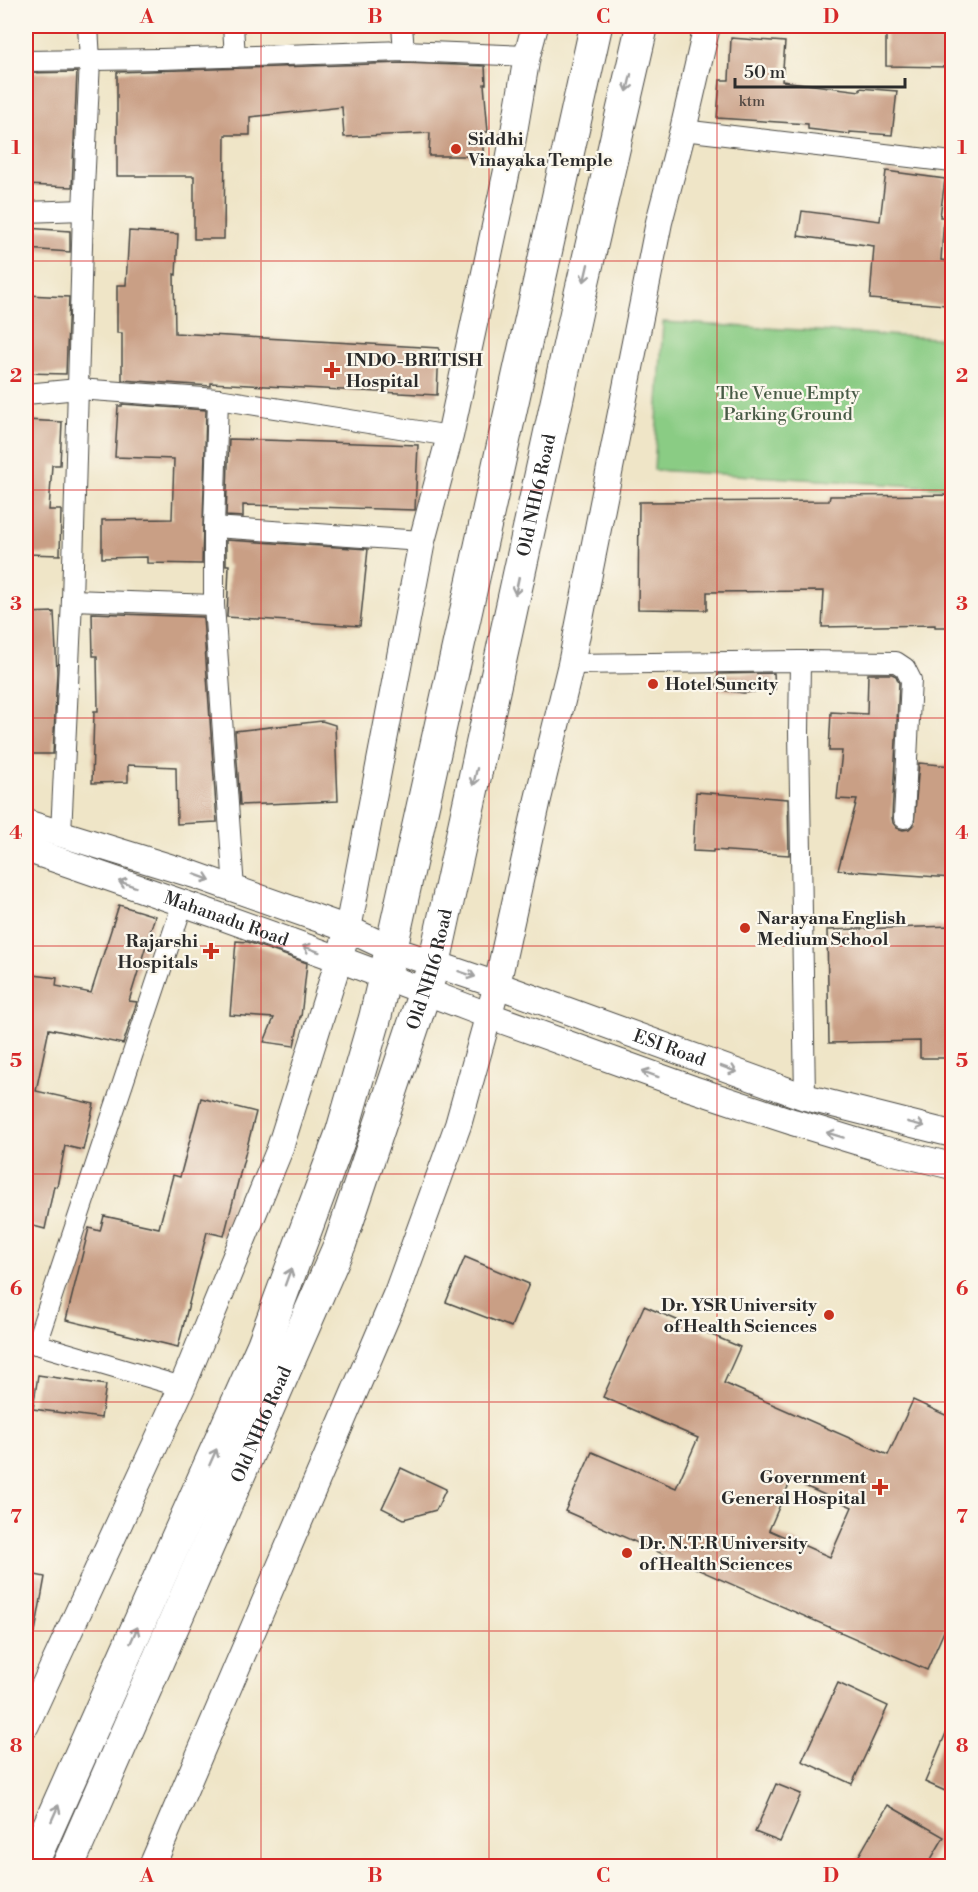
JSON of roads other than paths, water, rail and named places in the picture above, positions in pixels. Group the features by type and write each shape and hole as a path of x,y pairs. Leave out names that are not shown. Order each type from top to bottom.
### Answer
{"main road":[{"name":"Old NH16 Road","path":"31,1866 263,1345 342,1132 375,1018 388,963 596,26"},
{"name":"Old NH16 Road","path":"68,1866 340,1244 429,978 642,26"}],"street":[{"path":"61,833 72,600 83,210 90,60 88,26"},
{"path":"233,26 235,57"},
{"path":"402,26 404,51"},
{"path":"26,1725 182,1387 279,1151 348,929 422,541 450,436 509,161 535,26"},
{"path":"152,1866 398,1290 458,1125 490,1016 538,799 571,664 659,222 707,26"},
{"path":"26,61 404,51 528,56"},
{"path":"683,130 952,162"},
{"path":"26,212 83,210"},
{"path":"26,394 78,389 218,399 450,436"},
{"path":"218,399 214,605 234,889"},
{"path":"214,527 422,541"},
{"path":"72,600 214,605"},
{"path":"800,661 799,732 805,1097"},
{"path":"571,664 896,662 905,668 911,680 904,818"},
{"name":"Mahanadu Road","path":"26,823 195,875 348,929 388,963"},
{"name":"Mahanadu Road","path":"26,849 339,959 388,963 429,978"},
{"path":"182,1387 31,1342 183,903"},
{"name":"ESI Road","path":"429,978 497,985 805,1097 952,1134"},
{"name":"ESI Road","path":"429,978 490,1016 693,1089 882,1149 952,1166"}],"place":[{"name":"Siddhi Vinayaka Temple","path":"456,149"},
{"name":"INDO-BRITISH Hospital","path":"332,370"},
{"name":"Hotel Suncity","path":"653,684"},
{"name":"Narayana English Medium School","path":"745,928"},
{"name":"Rajarshi Hospitals","path":"211,951"},
{"name":"Dr. YSR University of Health Sciences","path":"829,1315"},
{"name":"Government General Hospital","path":"880,1487"},
{"name":"Dr. N.T.R University of Health Sciences","path":"627,1553"}],"park label":[{"name":"The Venue Empty Parking Ground","path":"788,403"}]}
